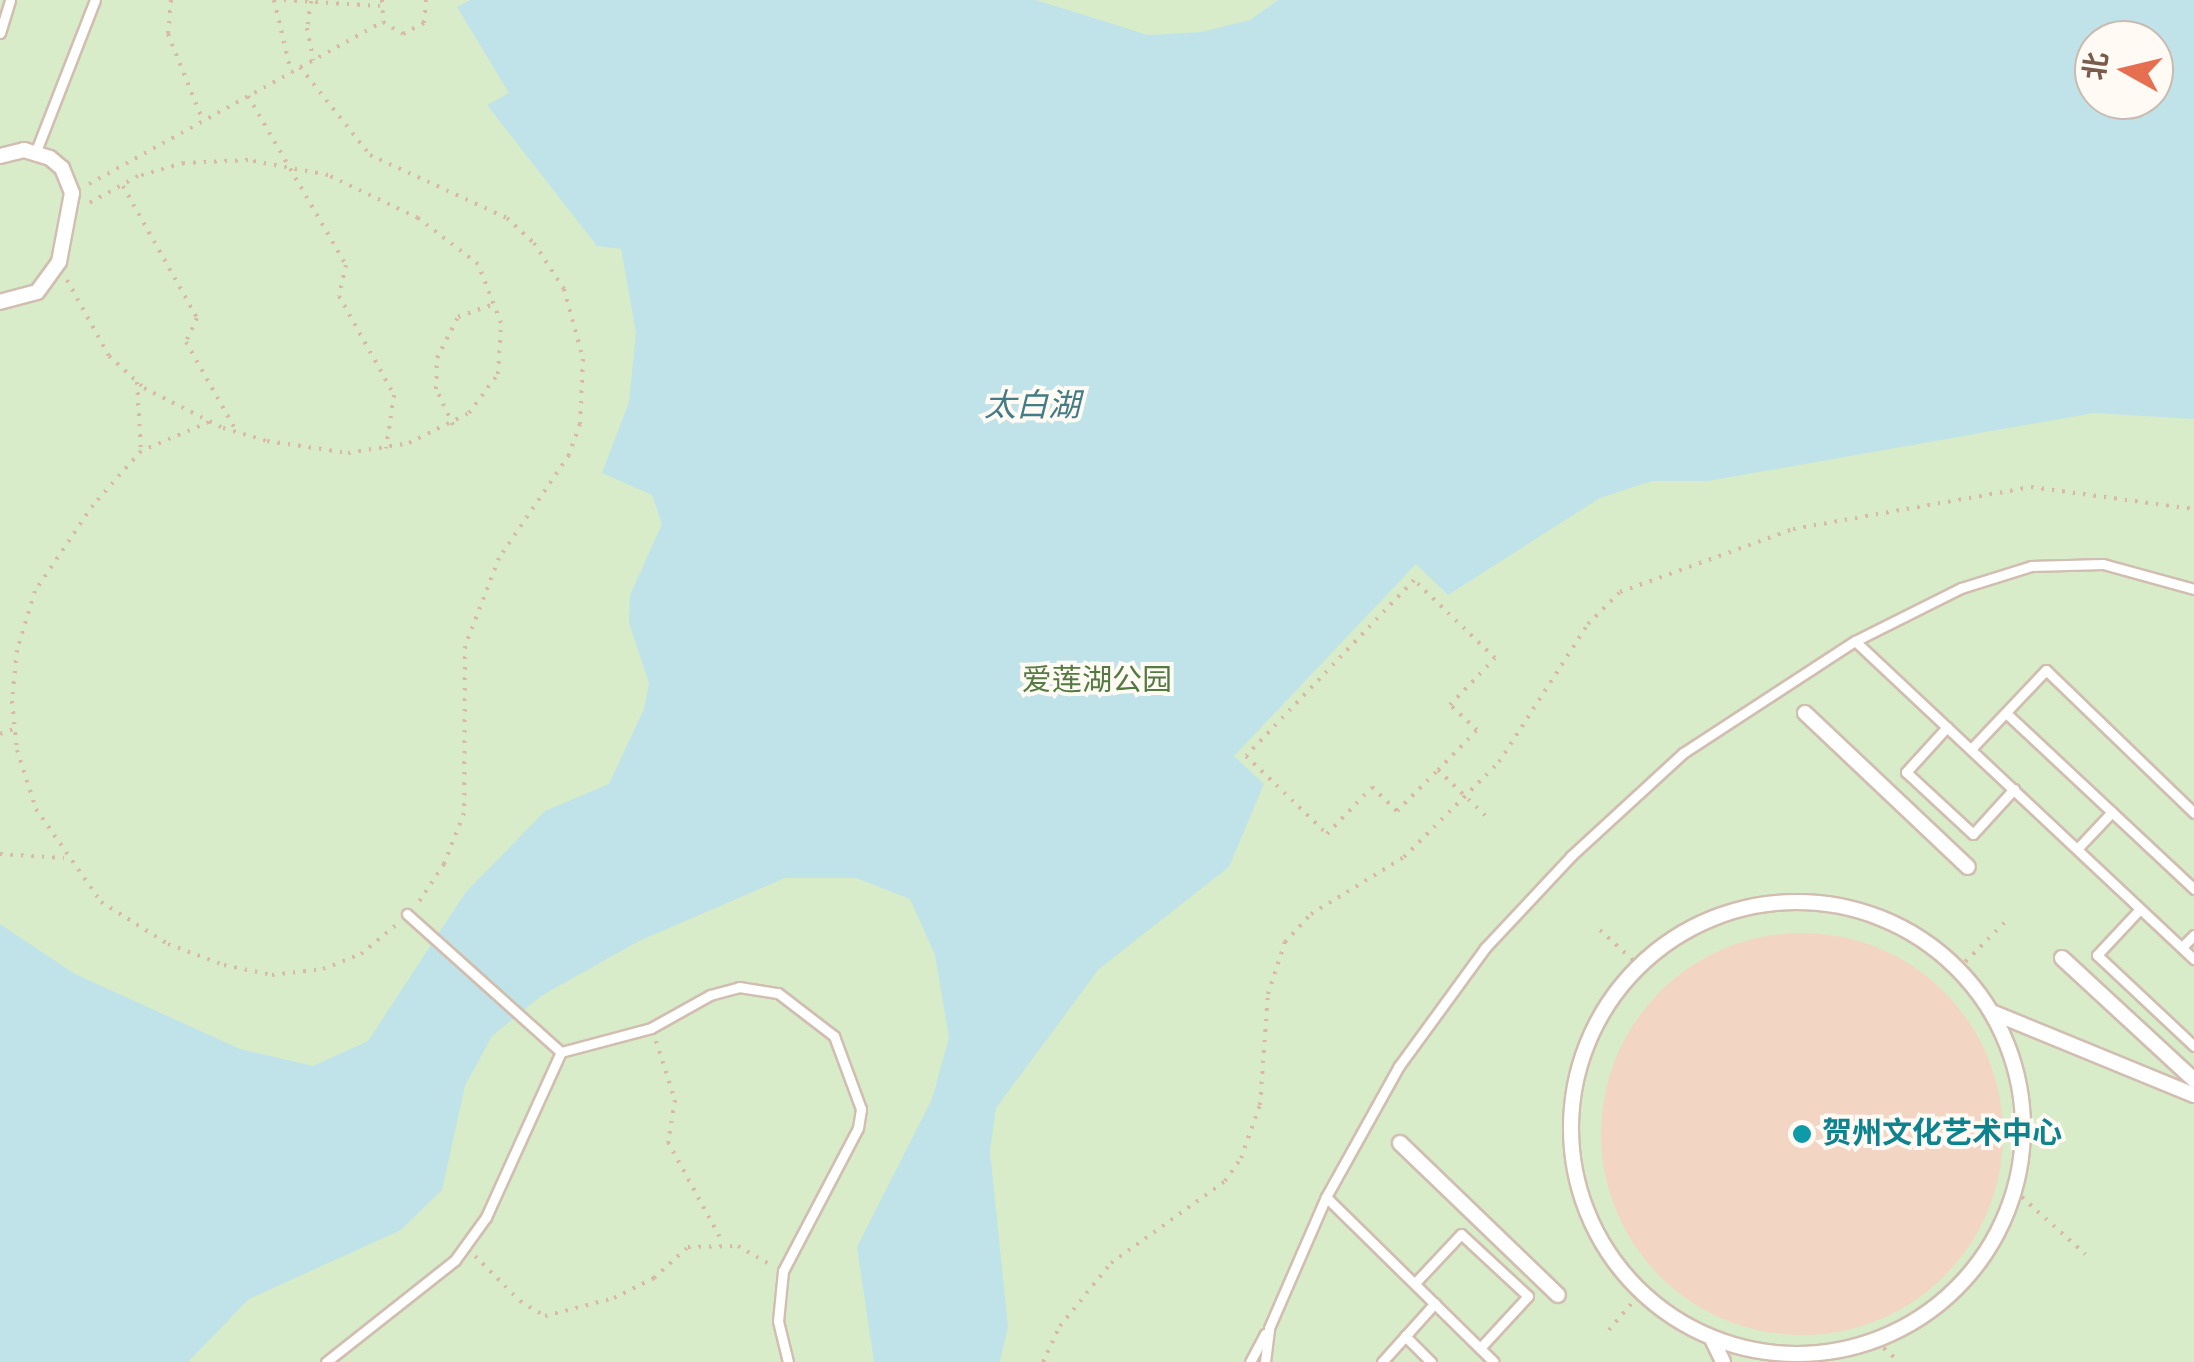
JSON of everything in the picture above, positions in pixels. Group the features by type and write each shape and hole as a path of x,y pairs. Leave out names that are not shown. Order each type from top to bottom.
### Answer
{"street":[{"path":"0,156 36,152 62,168 72,193 59,262 37,292 0,302"},
{"path":"1804,713 1968,867"},
{"path":"1809,900 1871,911 1927,940 1958,968 1994,1013 2016,1066 2024,1121 2014,1190 2000,1231 1968,1278 1926,1315 1876,1341 1803,1354 1766,1354 1712,1339 1642,1292 1607,1252 1580,1196 1570,1134 1577,1072 1600,1015 1638,966 1688,928 1732,910 1809,900"},
{"path":"2062,958 2194,1080"},
{"path":"1994,1013 2194,1095"},
{"path":"1400,1143 1558,1295"},
{"path":"1712,1339 1723,1362"}],"lane":[{"path":"0,33 10,0"},
{"path":"36,152 96,0"},
{"path":"1250,1362 1269,1328 1326,1197 1399,1066 1485,948 1537,890 1683,753 1856,640 1960,588 2032,566 2103,564 2194,589"},
{"path":"1856,640 2194,958"},
{"path":"1971,749 2046,670 2194,813"},
{"path":"2006,712 2194,890"},
{"path":"1947,726 1906,772 1973,834 2014,789"},
{"path":"2077,849 2112,812"},
{"path":"2140,909 2098,954 2194,1046"},
{"path":"407,914 561,1052"},
{"path":"2182,948 2194,935"},
{"path":"561,1052 651,1028 710,995 739,988 778,992 834,1036 861,1109 858,1128 784,1271 778,1321 788,1362"},
{"path":"326,1362 435,1278 486,1217 561,1052"},
{"path":"1326,1197 1494,1362"},
{"path":"1415,1282 1461,1234 1528,1296 1480,1348"},
{"path":"1382,1362 1436,1303"},
{"path":"1266,1362 1269,1328"},
{"path":"1405,1336 1431,1362"}],"path":[{"path":"172,0 168,34 203,121"},
{"path":"274,0 291,72"},
{"path":"284,0 381,3 383,22 395,32 411,33 428,16 426,0"},
{"path":"311,1 314,60"},
{"path":"72,193 383,22"},
{"path":"209,422 141,451 93,505 35,591 17,650 14,729 36,810 64,858 101,902 168,944 272,975 323,969 361,954 427,895 464,813 464,646 500,558 569,455 580,424 584,359 564,289 534,243 507,218 370,155 300,67"},
{"path":"248,96 346,265 339,296 394,395 386,448"},
{"path":"59,262 109,356 137,382 209,422 237,432 328,452 386,448 453,425 498,374 502,342 494,304 478,264 456,241 370,193 287,164 184,163 123,185 71,212"},
{"path":"123,185 196,318 186,342 237,432"},
{"path":"453,425 436,390 437,358 458,317 494,304"},
{"path":"137,382 141,451"},
{"path":"1043,1362 1070,1311 1110,1264 1225,1181 1241,1158 1260,1105 1268,994 1285,942 1311,914 1404,857 1465,796 1524,729 1588,624 1620,592 1663,572 1793,529 2031,487 2194,509"},
{"path":"1414,580 1494,658 1450,705 1477,730 1438,770 1397,811 1372,787 1327,834 1246,756 1414,580"},
{"path":"0,734 14,729"},
{"path":"1438,770 1490,820"},
{"path":"0,854 64,858"},
{"path":"1958,968 2009,918"},
{"path":"1600,930 1638,966"},
{"path":"651,1028 675,1100 668,1142 723,1243"},
{"path":"2014,1190 2085,1254"},
{"path":"464,1246 520,1301 546,1316 614,1298 654,1278 688,1247 723,1243 784,1271"},
{"path":"1609,1330 1642,1292"},
{"path":"1876,1341 1898,1362"}],"green space":[{"name":"爱莲湖公园","path":"0,0 2194,0 2194,1362 0,1362"}],"water":[{"name":"太白湖","path":"470,0 1036,0 1148,35 1201,32 1250,20 1278,0 2194,0 2194,419 2094,413 1708,481 1652,481 1600,498 1448,595 1416,564 1234,756 1264,784 1229,867 1099,969 996,1108 990,1151 1008,1326 1000,1362 874,1362 857,1247 932,1099 949,1038 935,955 910,899 856,878 785,878 639,941 541,996 492,1036 465,1086 442,1190 401,1230 249,1299 188,1362 0,1362 0,924 75,974 240,1049 313,1066 368,1041 465,893 545,811 609,784 644,709 649,683 629,623 630,595 662,524 652,495 602,473 629,402 636,333 621,249 597,246 487,105 509,93 457,7"}],"building":[{"name":"贺州文化艺术中心","path":"1802,933 1841,937 1879,949 1914,967 1944,992 1969,1022 1987,1057 1999,1095 2003,1134 1999,1173 1987,1211 1969,1246 1944,1276 1914,1301 1879,1319 1841,1331 1802,1335 1763,1331 1725,1319 1690,1301 1660,1276 1635,1246 1617,1211 1605,1173 1601,1134 1605,1095 1617,1057 1635,1022 1660,992 1690,967 1725,949 1763,937"}],"place":[{"name":"贺州文化艺术中心","path":"1802,1134"}]}
